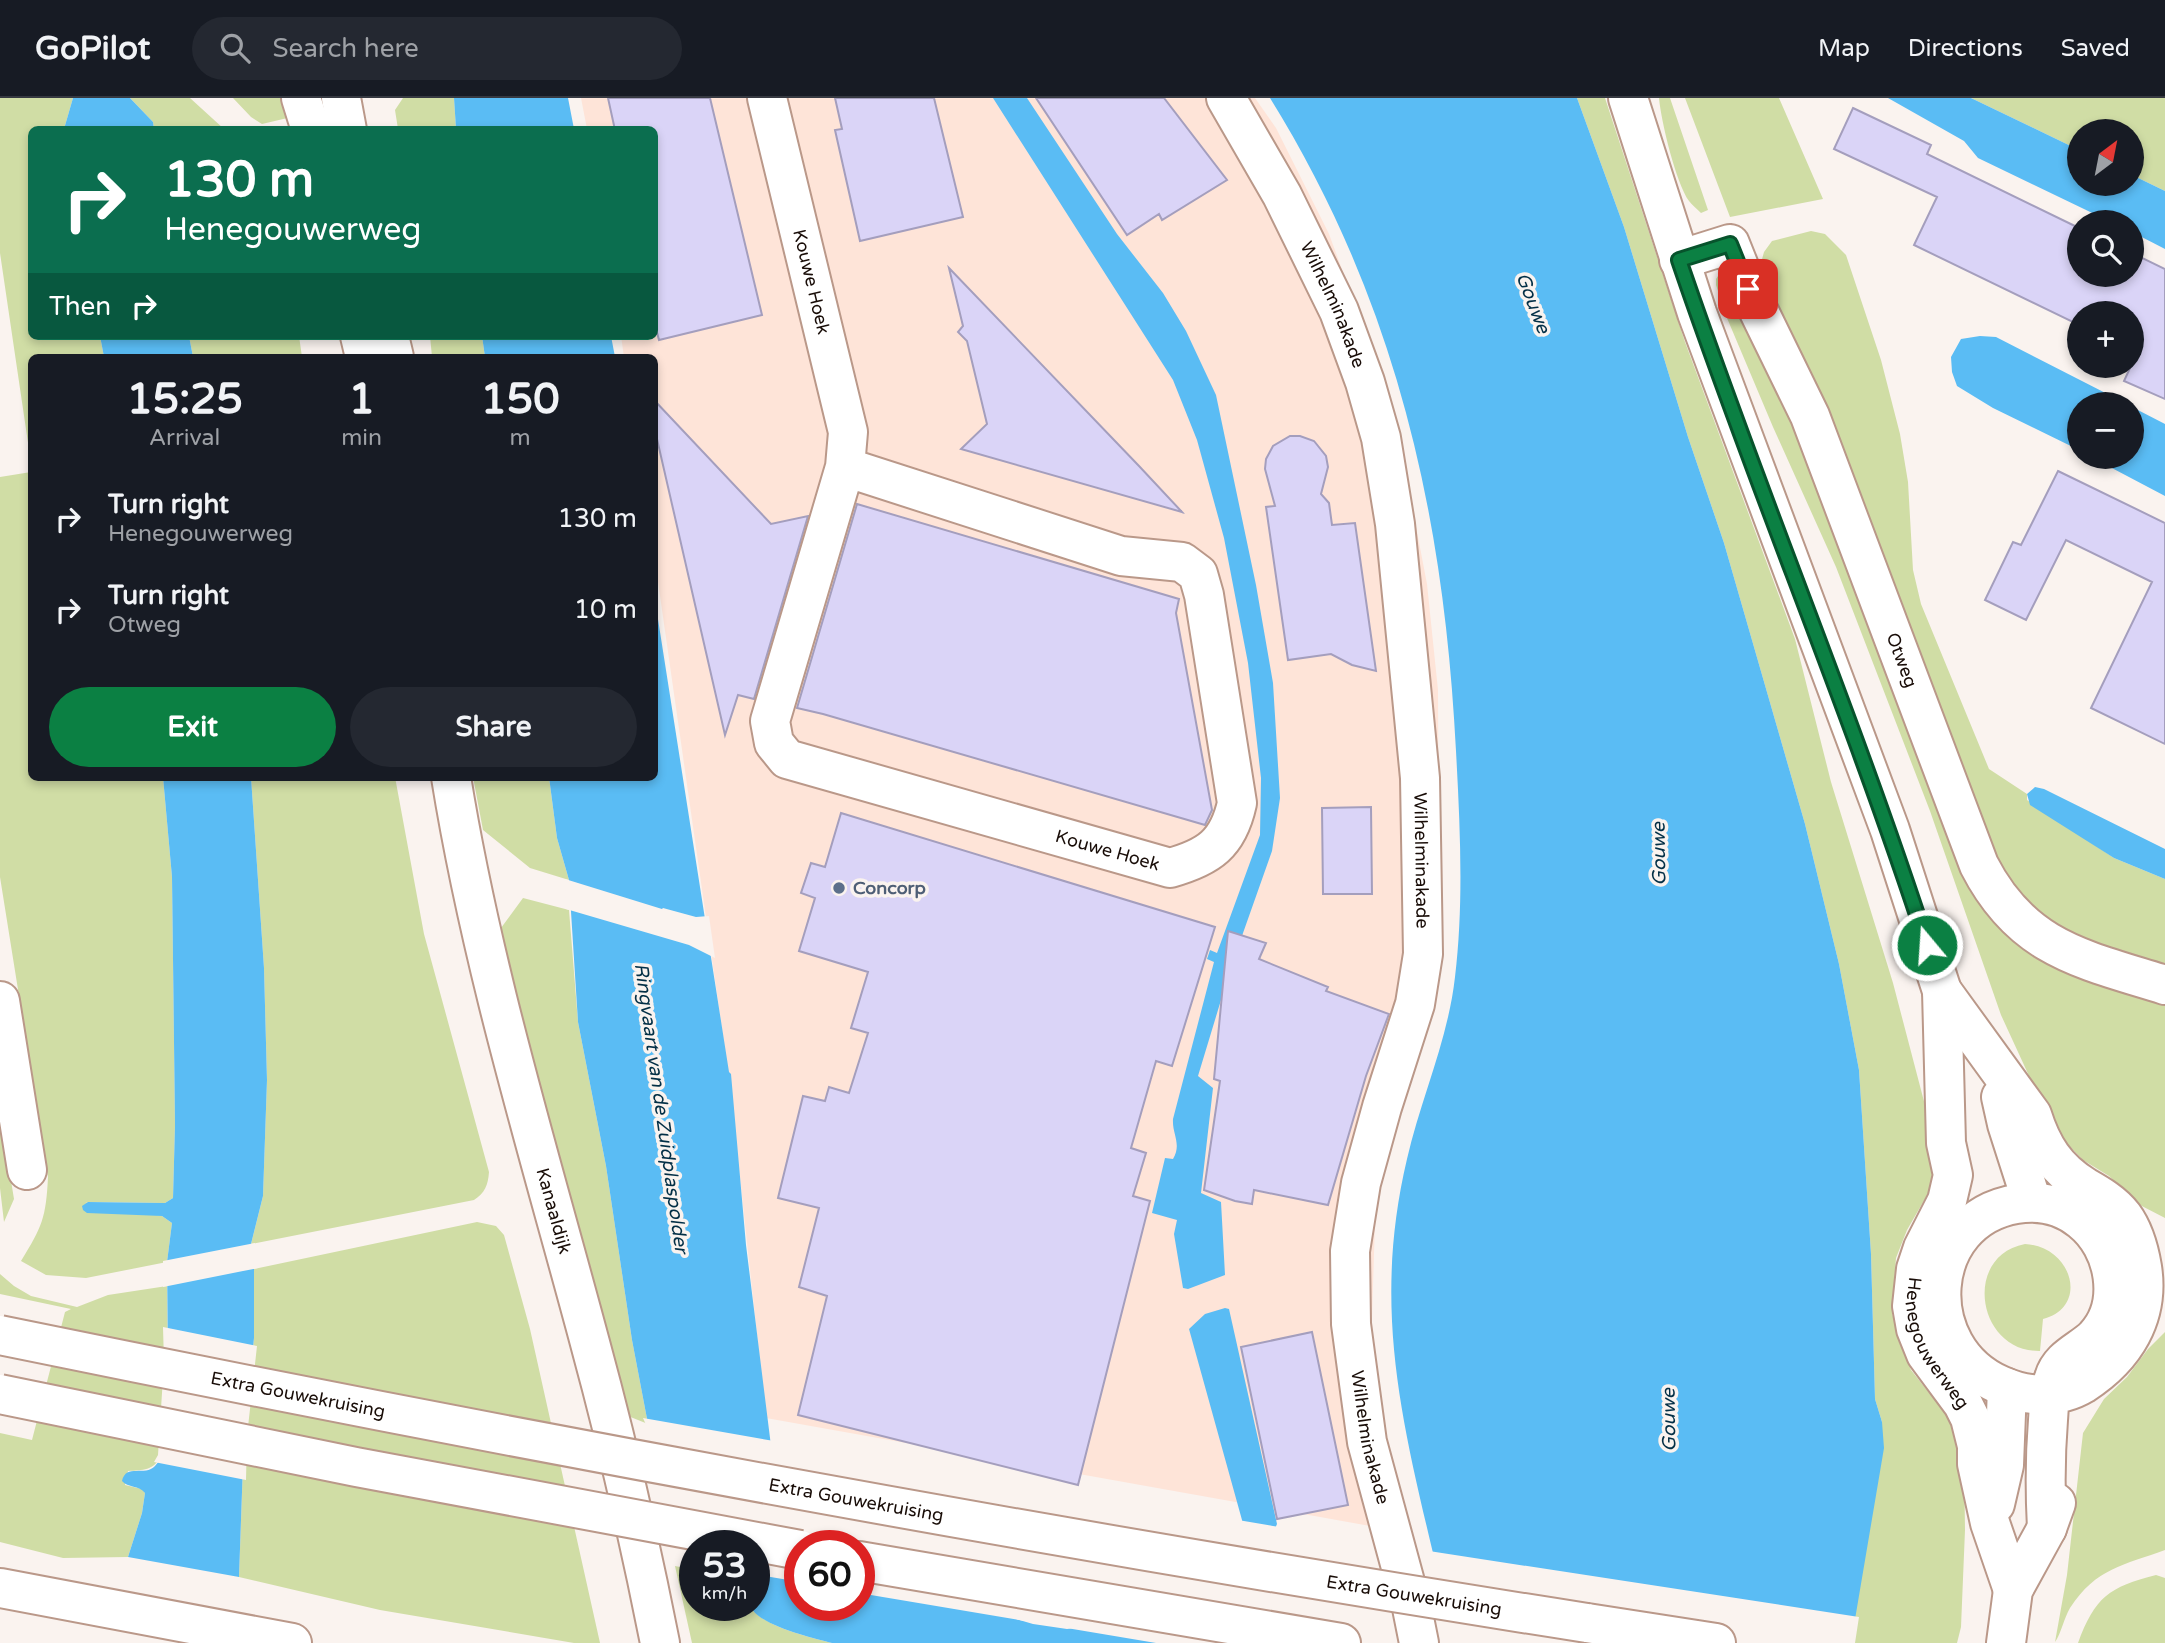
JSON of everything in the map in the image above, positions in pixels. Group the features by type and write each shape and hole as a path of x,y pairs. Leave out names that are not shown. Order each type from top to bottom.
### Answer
{"main road":[{"path":"301,98 310,126"},
{"path":"341,98 346,126"},
{"name":"Kouwe Hoek","path":"767,98 848,432 845,467 770,721 774,743 787,759 1170,867 1196,860 1220,842 1232,824 1237,803 1204,595 1198,574 1182,562 1121,555 845,467"},
{"name":"Wilhelminakade","path":"1226,98 1282,195 1339,311 1365,382 1381,438 1395,524 1420,778 1423,954 1415,1004 1361,1183 1350,1251 1351,1324 1357,1386 1367,1442 1419,1643"},
{"name":"Henegouwerweg","path":"1628,98 1679,260 1721,381 1889,830 1942,990 2032,1115 2038,1136 2052,1160 2115,1208 2142,1249 2113,1289 2107,1319 2094,1337 2057,1368 2063,1391 2044,1468 2047,1528 2013,1590 2007,1643"},
{"name":"Otweg","path":"1679,260 1730,244 1748,289 1810,416 1979,865 1995,895 2025,926 2065,952 2165,985"},
{"name":"Kanaaldijk","path":"452,781 489,969 606,1404 660,1643"},
{"name":"Henegouwerweg","path":"1942,990 1946,1143 1952,1166 1952,1183 1947,1201 1923,1248 1916,1269 1912,1306 1916,1329 1926,1354 1959,1397 1970,1418 1990,1523 2013,1590"},
{"path":"0,1001 27,1170"},
{"name":"Henegouwerweg","path":"1995,1067 2007,1124 2032,1202"},
{"name":"Henegouwerweg","path":"1945,1083 1968,1138 1989,1212"},
{"path":"2032,1202 2058,1207 2080,1219 2098,1237 2142,1249 2154,1298 2137,1322 2125,1346 2103,1370 2063,1391 2033,1394 2007,1388 1979,1373 1964,1358 1948,1332 1941,1303 1941,1281 1952,1250 1973,1223 1989,1212 2005,1206 2032,1202"},
{"name":"Extra Gouwekruising","path":"0,1335 450,1425 852,1501 1127,1549 1716,1643"},
{"path":"1990,1523 2004,1465 2007,1388"},
{"path":"0,1394 356,1467 784,1547"},
{"path":"875,1564 1341,1643"},
{"path":"0,1588 292,1643"}],"shaded area":[{"path":"581,98 1255,98 1276,128 1329,234 1372,351 1404,464 1427,584 1438,690 1439,930 1377,1157 1370,1383 1398,1531 766,1418 730,1085 658,582 658,354 624,354 622,340 658,340 658,126 586,126"}],"green space":[{"path":"0,98 73,98 65,126 28,126 28,340 101,340 103,354 28,354 28,443 0,253"},
{"path":"130,98 190,98 221,126 154,126 153,122"},
{"path":"233,98 285,98 296,116 262,124 251,117"},
{"path":"403,98 454,98 456,126 398,126 395,110"},
{"path":"1577,98 1605,98 1685,342 1795,639 1831,782 1893,983 1937,1151 1930,1190 1907,1230 1896,1258 1892,1313 1900,1344 1911,1370 1949,1418 1964,1457 1965,1530 1961,1627 1957,1643 1851,1643 1882,1422 1875,1399 1871,1254 1859,1070 1839,964 1805,824 1724,543 1688,437 1624,227"},
{"path":"1659,98 1670,98 1708,210 1701,213 1689,201 1679,181"},
{"path":"1685,98 1779,98 1823,199 1730,217"},
{"path":"1971,98 2165,98 2165,191 2144,181 2144,119 2067,119 2067,144"},
{"path":"1811,231 1825,234 1846,255 1881,360 1900,434 1908,482 1913,570 1921,604 1989,769 2027,794 2027,800 2114,858 2165,879 2165,968 2132,959 2048,923 2003,877 1759,270 1764,252 1772,241"},
{"path":"1722,270 1791,409 1966,875 2165,1000 2165,1218 2136,1203 2109,1176 2083,1160 2046,1122 2035,1089 2001,1015 1930,811 1836,567 1727,318 1716,285 1716,279"},
{"path":"190,340 300,340 302,354 192,354"},
{"path":"430,340 483,340 485,354 432,354"},
{"path":"28,472 28,781 163,781 172,877 175,1125 173,1198 165,1203 85,1202 162,1216 172,1223 167,1262 86,1278 46,1275 21,1261 42,1222 48,1177 0,877 0,477"},
{"path":"251,781 396,781 424,934 489,1172 488,1181 481,1194 474,1200 251,1244 263,1196 267,1080 264,968"},
{"path":"474,781 550,781 557,838 569,880 530,868 483,830"},
{"path":"523,898 569,910 578,1022 606,1166 632,1340 648,1424 628,1416 528,1049 501,928"},
{"path":"0,1114 14,1199 4,1222 0,1188"},
{"path":"477,1222 496,1226 504,1235 530,1329 600,1643 574,1643 380,1610 239,1577 244,1436 254,1338 254,1269"},
{"path":"2025,1244 2041,1247 2054,1255 2064,1265 2069,1278 2067,1302 2058,1312 2043,1319 2040,1351 2019,1347 2002,1336 1991,1321 1985,1302 1985,1283 1992,1266 2005,1252"},
{"path":"0,1274 31,1296 77,1307 108,1295 167,1286 168,1362 162,1456 151,1467 128,1471 125,1485 142,1489 145,1493 142,1513 128,1557 63,1558 0,1542 0,1433 32,1440 65,1312 71,1309 0,1294"},
{"path":"2165,1332 2165,1550 2124,1564 2090,1584 2070,1608 2055,1642 2067,1575 2083,1433 2104,1399 2127,1377"},
{"path":"675,1566 679,1567 679,1584"},
{"path":"2156,1575 2165,1578 2165,1643 2078,1643 2091,1615 2106,1596 2126,1584"},
{"path":"687,1621 767,1621 799,1634 832,1643 692,1643"}],"water":[{"path":"73,98 130,98 153,122 154,126 65,126"},
{"path":"454,98 568,98 573,126 456,126"},
{"path":"993,98 1027,98 1117,234 1163,293 1186,331 1216,395 1256,585 1273,683 1280,798 1272,851 1231,967 1198,1076 1213,1088 1201,1193 1221,1202 1225,1275 1188,1289 1183,1288 1174,1234 1177,1220 1152,1213 1165,1158 1173,1159 1176,1154 1173,1119 1214,962 1207,959 1210,950 1217,953 1260,835 1261,778 1248,663 1224,538 1197,440 1173,380"},
{"name":"Gouwe","path":"1270,98 1577,98 1624,227 1688,437 1724,543 1805,824 1839,964 1859,1070 1871,1254 1875,1399 1882,1422 1884,1448 1851,1643 1433,1553 1401,1405 1395,1358 1392,1262 1397,1212 1407,1159 1447,1023 1458,949 1460,836 1450,663 1440,578 1425,494 1406,412 1381,331 1351,252 1314,175"},
{"path":"1888,98 1971,98 2067,144 2067,196 2144,196 2144,181 2165,191 2165,249 2144,238 2144,210 2086,210 1978,158 1964,141"},
{"path":"1996,337 2067,373 2067,378 2076,378 2104,392 2067,392 2067,444 1993,408 1957,386 1951,357 1961,339"},
{"path":"101,340 190,340 192,354 103,354"},
{"path":"483,340 612,340 614,354 485,354"},
{"path":"2144,413 2165,424 2165,496 2114,469 2144,469"},
{"name":"Ringvaart van de Zuidplaspolder","path":"658,619 731,1074 746,1245 771,1446 648,1424 632,1340 606,1166 578,1022 569,880 557,838 550,781 658,781"},
{"path":"163,781 251,781 264,968 267,1080 263,1196 251,1244 254,1269 254,1338 244,1436 239,1577 128,1557 142,1513 145,1493 122,1481 127,1473 151,1469 162,1456 168,1362 167,1262 172,1223 162,1216 87,1213 82,1206 88,1202 165,1203 173,1198 175,1125 172,877"},
{"path":"2035,787 2165,849 2165,879 2114,858 2030,805 2027,794"},
{"path":"1229,1309 1277,1524 1266,1549 1244,1643 832,1643 786,1630 767,1621 770,1621 770,1545 784,1545 784,1621 875,1621 875,1594 1005,1604 1016,1619 1067,1629 1228,1604 1244,1537 1242,1520 1189,1329 1205,1314"}],"pier":[{"path":"565,879 662,909 696,917 709,916 715,958 689,945 566,909"},
{"path":"255,1243 258,1268 163,1287 163,1261"},
{"path":"163,1327 257,1346 247,1436 246,1480 154,1462 158,1455 164,1362"},
{"path":"643,1418 774,1441 774,1447 770,1450 647,1427"},
{"path":"784,1508 809,1513 818,1522 821,1530 784,1530 784,1579 770,1577 770,1530 756,1530 756,1526 768,1515"},
{"path":"1238,1520 1279,1527 1274,1544 1265,1558 1248,1643 1156,1643 875,1596 875,1592 888,1587 919,1552 979,1560 998,1566 1012,1609 1018,1615 1033,1621 1071,1625 1082,1616 1097,1586 1105,1582 1223,1602 1230,1593 1240,1536"},
{"path":"1429,1551 1859,1617 1855,1643 1456,1643"}],"building":[{"path":"608,98 710,98 762,315 659,340 658,126 614,126"},
{"path":"835,98 934,98 963,217 860,241 835,130 842,129"},
{"path":"1036,98 1164,98 1227,180 1162,220 1159,214 1127,235"},
{"path":"1853,108 1931,145 1927,154 2067,222 2067,287 2144,287 2144,259 2165,269 2165,399 2124,381 2125,378 2144,378 2144,301 2067,301 2067,319 1914,245 1937,197 1834,149"},
{"path":"949,268 1182,512 961,449 987,424 967,341 958,332 963,326"},
{"path":"658,404 771,524 808,516 754,699 738,695 725,735 658,443"},
{"path":"1290,436 1314,441 1326,456 1328,467 1321,494 1329,503 1332,525 1355,523 1376,671 1352,665 1331,654 1288,660 1266,507 1275,506 1265,469 1266,459 1273,446"},
{"path":"2058,471 2165,523 2165,744 2091,708 2152,582 2066,540 2026,620 1985,600 2013,542 2021,545"},
{"path":"857,504 1179,599 1176,613 1212,810 1205,825 797,708"},
{"path":"1371,807 1372,894 1323,894 1322,808"},
{"path":"841,813 1215,927 1172,1066 1156,1061 1131,1148 1146,1153 1133,1196 1150,1201 1078,1485 798,1415 827,1296 799,1287 819,1208 778,1198 803,1096 825,1101 829,1087 849,1093 868,1033 851,1028 868,972 799,951 815,898 801,893 811,863 825,867"},
{"path":"1228,931 1266,943 1259,959 1328,987 1326,991 1389,1014 1366,1076 1328,1205 1254,1190 1252,1204 1204,1190 1220,1081 1214,1079"},
{"path":"1312,1332 1348,1505 1277,1519 1241,1347"}],"place":[{"name":"Concorp","path":"839,888"}],"route":[{"path":"1748,289 1730,244 1679,260 1721,381 1889,830 1927,945"}]}
